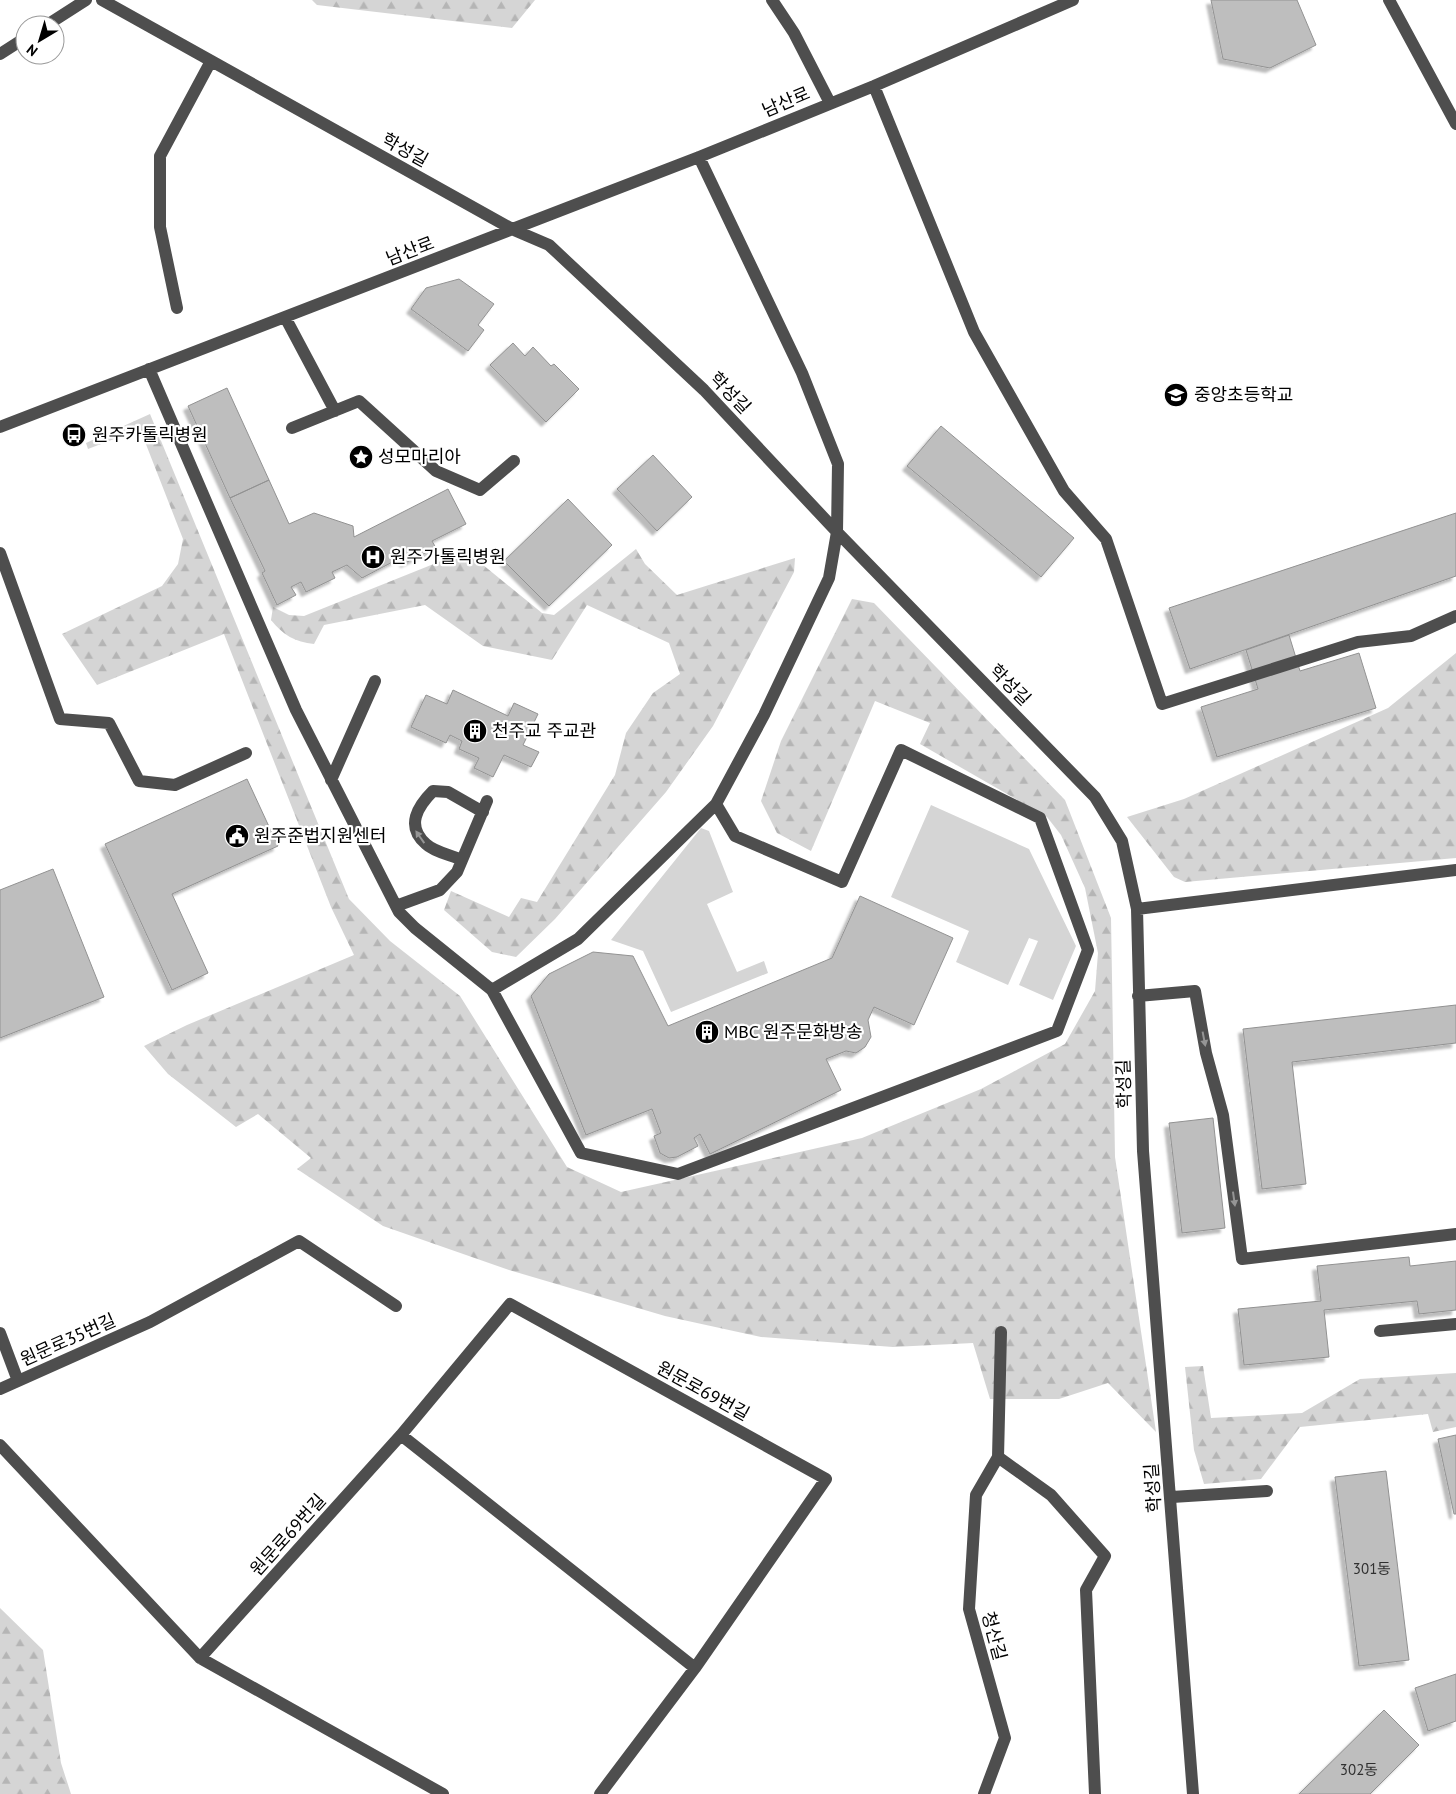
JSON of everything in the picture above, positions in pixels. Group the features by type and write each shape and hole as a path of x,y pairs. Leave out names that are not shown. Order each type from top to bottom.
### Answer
{"street":[{"path":"62,15 86,0"},
{"name":"학성길","path":"102,0 514,230 549,245 635,323 704,390 837,532 1095,797 1122,841 1137,909 1143,1151 1172,1497 1193,1794"},
{"name":"남산로","path":"772,0 794,32 830,102"},
{"name":"남산로","path":"0,428 699,157 830,102 874,86 1073,0"},
{"path":"1389,0 1456,124"},
{"path":"0,54 15,44"},
{"path":"177,308 160,227 160,156 211,61"},
{"path":"874,86 974,332 1064,491 1106,539 1162,704 1358,642 1411,636 1456,616"},
{"path":"492,990 578,939 716,804 764,715 828,578 837,532 838,464 802,373 699,157"},
{"path":"286,317 335,411"},
{"path":"149,369 296,710 399,912 415,928 492,990 582,1153 678,1174 1057,1031 1088,950 1040,818 901,750 842,882 735,836 716,804"},
{"path":"292,428 359,401 436,471 480,490 514,462"},
{"path":"0,553 60,719 109,723 139,781 175,785 246,753"},
{"path":"331,780 374,681"},
{"path":"396,906 440,890 456,872 462,860 485,806 448,792 433,791 421,803 415,813 416,830 426,845 462,860"},
{"path":"1137,909 1456,870"},
{"path":"1138,996 1195,991 1206,1053 1223,1115 1242,1259 1456,1234"},
{"name":"원문로35번길","path":"0,1389 150,1322 299,1242 396,1306"},
{"name":"원문로69번길","path":"200,1658 402,1435 510,1304 826,1480 695,1668 600,1794"},
{"path":"1380,1331 1456,1324"},
{"path":"1001,1332 998,1457 1051,1495 1105,1556 1086,1590 1095,1794"},
{"path":"0,1333 18,1381"},
{"path":"402,1435 695,1668"},
{"path":"0,1445 200,1658 443,1794"},
{"name":"청산길","path":"984,1794 1005,1738 968,1609 976,1495 998,1457"},
{"path":"1172,1497 1267,1491"}],"green space":[{"path":"312,0 535,0 512,28 317,5"},
{"path":"150,414 349,899 390,941 460,996 567,1167 621,1192 862,1138 981,1089 1065,1044 1095,991 1098,953 1085,888 1061,835 1047,817 920,744 930,723 875,701 811,851 777,833 761,801 781,741 852,599 874,603 1065,800 1111,918 1115,1157 1156,1432 1108,1383 1059,1399 990,1399 973,1343 893,1347 761,1337 665,1316 509,1270 383,1226 297,1169 311,1158 258,1114 236,1127 168,1074 144,1046 187,1025 354,955 331,907 224,634 97,685 62,634 162,586 178,564 183,539 140,429 88,449 86,443"},
{"path":"636,549 645,564 677,595 795,558 794,572 713,726 666,792 555,919 516,957 492,952 444,910 451,891 509,917 521,898 537,902 615,775 626,733 653,693 680,674 669,643 587,605 552,660 483,646 425,605 324,625 314,644 301,642 280,630 271,620 273,607 289,615 304,616 466,551 542,613 554,615"},
{"path":"1456,653 1456,858 1185,882 1174,877 1127,817 1184,799 1388,708"},
{"path":"931,805 1029,849 1076,946 1053,1000 1019,985 1038,941 1029,938 1008,985 956,962 969,931 891,897"},
{"path":"701,828 709,831 733,892 707,904 737,972 764,961 768,973 671,1012 643,951 611,940"},
{"path":"1203,1366 1211,1418 1302,1413 1360,1379 1456,1373 1456,1427 1433,1432 1428,1414 1300,1427 1261,1479 1204,1484 1194,1450 1185,1367"},
{"path":"0,1608 43,1650 61,1763 71,1794 0,1794"}],"building":[{"path":"1211,0 1297,0 1316,45 1270,68 1223,59"},
{"path":"459,279 494,304 478,325 484,330 468,351 411,309 426,288"},
{"path":"513,343 525,356 533,347 551,366 554,364 579,389 546,422 490,365"},
{"path":"227,388 269,480 230,498 188,406"},
{"path":"941,426 1074,538 1041,577 907,466"},
{"path":"653,455 692,497 657,531 617,489"},
{"path":"269,480 289,524 314,513 353,526 354,537 448,489 466,524 432,541 436,548 405,563 402,557 362,578 347,565 332,572 335,578 306,592 301,582 291,587 296,595 277,605 262,573 265,571 230,498"},
{"path":"568,499 612,545 549,606 504,561"},
{"path":"1456,513 1456,576 1190,669 1169,608"},
{"path":"1289,635 1300,671 1359,653 1376,708 1217,757 1201,707 1258,689 1246,650"},
{"name":"천주교 주교관","path":"453,690 508,716 514,703 538,714 523,745 539,752 531,767 504,755 493,777 474,768 479,758 459,749 462,741 450,735 446,743 411,727 426,695 447,704"},
{"path":"247,779 278,846 172,894 208,973 172,990 105,844"},
{"path":"53,869 104,997 0,1038 0,890"},
{"name":"MBC 원주문화방송","path":"860,896 953,938 914,1025 874,1007 868,1020 871,1037 865,1047 856,1053 846,1051 826,1059 841,1090 710,1154 700,1134 694,1138 698,1146 677,1157 669,1158 660,1153 654,1136 661,1133 652,1109 586,1135 531,996 549,974 593,952 633,956 668,1026 832,958"},
{"path":"1456,1005 1456,1043 1292,1062 1306,1184 1262,1189 1243,1029"},
{"path":"1213,1118 1225,1228 1182,1233 1169,1123"},
{"path":"1409,1257 1410,1266 1456,1261 1456,1310 1419,1314 1417,1301 1324,1310 1329,1357 1244,1365 1238,1309 1321,1301 1317,1266"},
{"path":"1456,1435 1456,1514 1454,1514 1438,1439"},
{"path":"1386,1471 1409,1660 1359,1666 1335,1477"},
{"path":"1456,1674 1456,1721 1428,1731 1415,1688"},
{"path":"1384,1710 1419,1745 1370,1794 1299,1794"}],"place":[{"name":"중앙초등학교","path":"1176,395"},
{"name":"원주카톨릭병원","path":"74,435"},
{"name":"성모마리아","path":"361,457"},
{"name":"원주가톨릭병원","path":"373,557"},
{"name":"천주교 주교관","path":"475,731"},
{"name":"원주준법지원센터","path":"237,836"},
{"name":"MBC 원주문화방송","path":"707,1032"}]}
